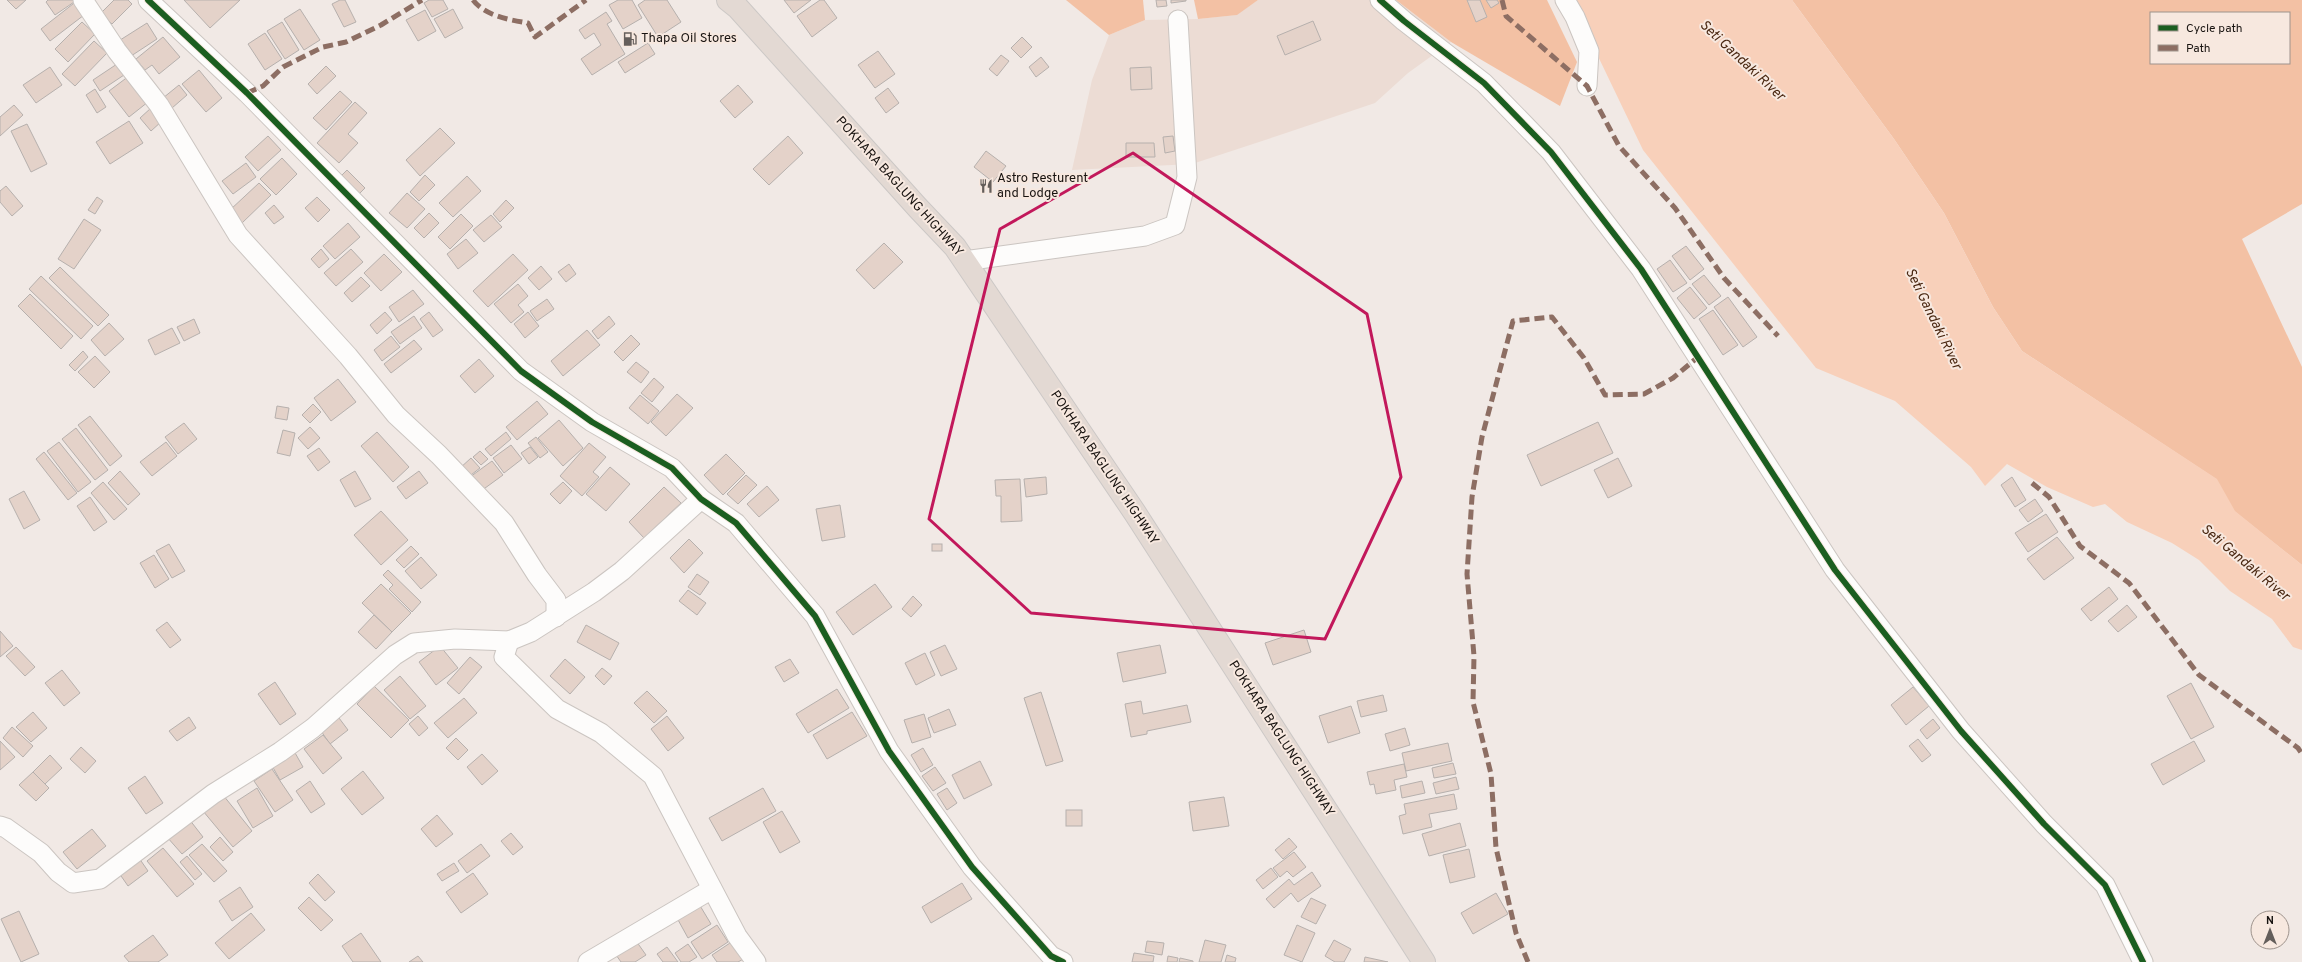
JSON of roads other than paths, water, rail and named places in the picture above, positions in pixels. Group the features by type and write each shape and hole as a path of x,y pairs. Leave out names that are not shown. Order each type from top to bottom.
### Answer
{"highway":[{"name":"POKHARA BAGLUNG HIGHWAY","path":"734,3 918,208 955,247 1135,513 1424,962"}],"street":[{"path":"83,0 117,52 159,105 238,235 348,356 396,415 438,455 504,523 537,575 556,600 556,617"},
{"path":"148,0 247,93 521,371 592,422 672,468 701,499 736,523 815,616 889,751 967,861 1051,956 1063,962"},
{"path":"1380,0 1404,21 1484,83 1551,152 1641,269 1835,570 1961,731 2044,824 2105,885 2143,962"},
{"path":"1565,0 1575,17 1589,51 1587,86"},
{"path":"964,261 1145,236 1175,225 1187,177 1178,20"},
{"path":"0,826 6,828 41,853 58,872 73,883 100,879 213,794 280,752 313,728 395,655 414,643 455,639 509,641 531,632 556,617 622,571 701,499"},
{"path":"509,641 504,657 557,709 601,733 653,776 737,936 756,962"},
{"path":"588,962 712,889"}],"water":[{"name":"Seti Gandaki River","path":"1571,0 1792,0 1894,139 1944,213 1993,307 2022,351 2217,479 2235,511 2302,565 2302,650 2293,647 2272,619 2230,591 2199,560 2172,543 2127,522 2105,504 2093,507 2047,487 2007,464 1985,486 1971,467 1895,401 1816,368 1643,150"}],"place":[{"name":"Thapa Oil Stores","path":"630,39"},
{"name":"Astro Resturent and Lodge","path":"986,186"}]}
